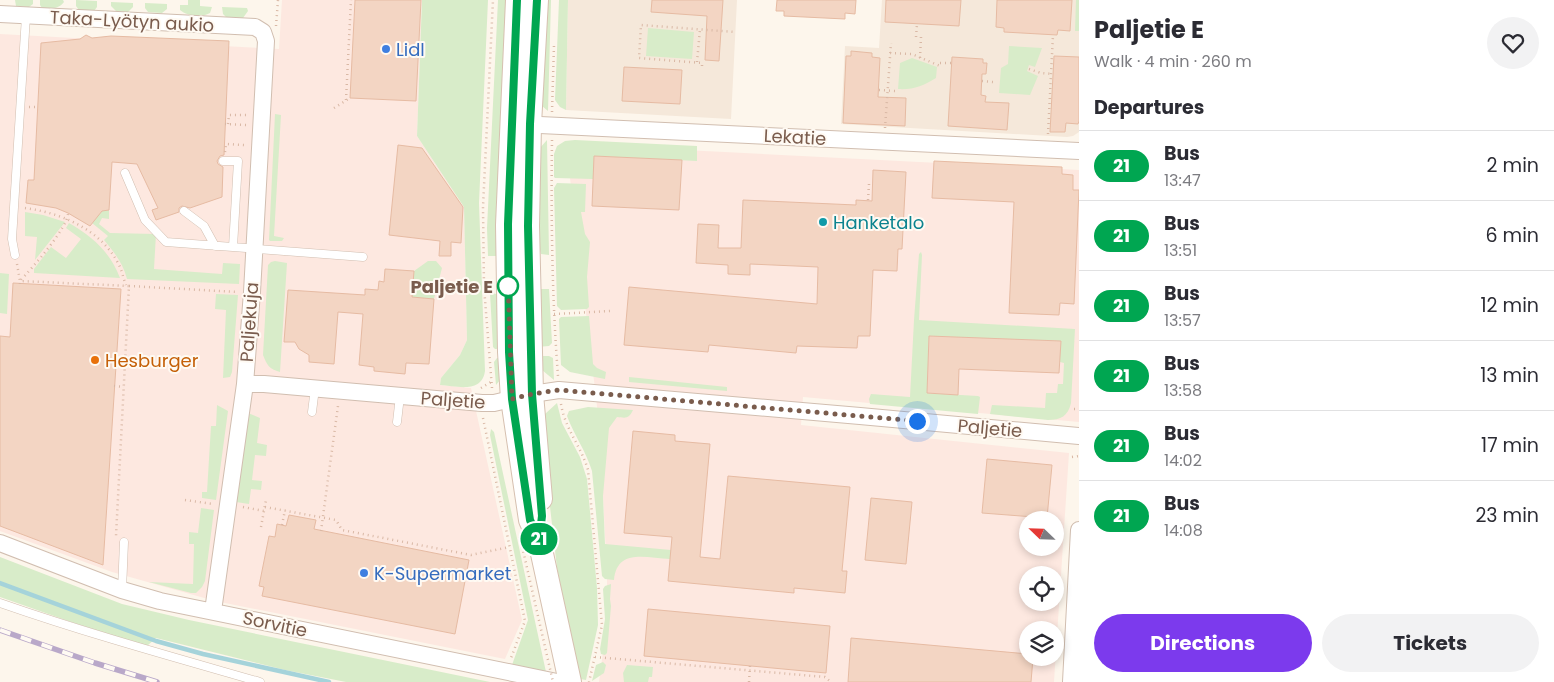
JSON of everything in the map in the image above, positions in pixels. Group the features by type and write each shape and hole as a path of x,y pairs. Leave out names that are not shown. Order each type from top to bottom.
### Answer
{"main road":[{"path":"517,0 521,124 528,226 522,396 542,516 530,538 570,682"},
{"path":"521,124 537,0"}],"street":[{"name":"Taka-Lyötyn aukio","path":"0,14 255,27 263,32"},
{"name":"Paljekuja","path":"213,611 244,384 266,41 263,32"},
{"name":"Lekatie","path":"521,124 1079,151"},
{"name":"Paljetie","path":"244,384 315,388 482,404 522,396 566,391 1079,436"},
{"path":"1072,682 1079,530"},
{"name":"Sorvitie","path":"0,543 122,590 160,601 555,682"}],"lane":[{"path":"15,255 12,239 26,16"},
{"path":"223,161 238,161 233,248"},
{"path":"125,173 145,220 166,242 363,256"},
{"path":"184,211 204,226 215,246"},
{"path":"312,412 315,388"},
{"path":"397,422 400,396"},
{"path":"122,590 124,542"},
{"path":"0,603 125,643 260,682"}],"path":[{"path":"346,100 351,0"},
{"path":"492,389 484,287 483,207 493,0"},
{"path":"916,24 916,37"},
{"path":"702,66 702,63 697,62 639,58 641,26 735,32"},
{"path":"697,62 700,30"},
{"path":"1048,138 1053,35"},
{"path":"920,37 920,58"},
{"path":"554,40 551,204 554,314 559,381"},
{"path":"884,142 890,43"},
{"path":"890,53 912,54 940,64 952,63"},
{"path":"1029,69 1052,74"},
{"path":"982,81 993,82"},
{"path":"878,90 896,91"},
{"path":"334,108 350,98"},
{"path":"250,125 227,124 229,115 251,115"},
{"path":"226,144 249,145"},
{"path":"230,144 230,151"},
{"path":"868,200 869,184"},
{"path":"14,206 40,210 68,219 86,229 102,242 118,264 128,286 116,536"},
{"path":"20,282 68,219 68,213"},
{"path":"15,255 20,282"},
{"path":"20,282 242,292"},
{"path":"554,314 611,311"},
{"path":"114,386 124,387"},
{"path":"321,531 339,402"},
{"path":"1074,409 1079,409"},
{"path":"562,410 568,429 584,456 588,470 602,625 589,682"},
{"path":"483,416 525,621 507,673"},
{"path":"1072,457 1079,456"},
{"path":"261,527 266,500"},
{"path":"264,507 336,520 342,530 470,555 510,547"},
{"path":"282,524 285,510"},
{"path":"530,538 555,682"},
{"path":"595,657 825,677 831,682"},
{"path":"749,682 750,666"}],"shaded area":[{"path":"282,0 422,0 417,136 464,207 467,340 460,355 441,378 440,385 471,388 522,620 505,659 215,601 112,572 0,531 0,34 279,49"},
{"path":"568,0 737,0 731,119 566,110"},
{"path":"882,0 1079,0 1079,132 1067,137 841,124 845,46 879,48"},
{"path":"566,144 1079,170 1079,422 803,397 801,425 1069,453 1064,529 1064,511 1019,511 1019,556 1062,556 1062,566 1019,566 1019,611 1059,611 1058,621 1019,621 1019,666 1055,666 1054,682 599,682 607,621 607,574 597,406"}],"green space":[{"path":"15,0 33,0 33,4 29,7 16,6"},
{"path":"40,0 63,0 64,2 57,7 42,8"},
{"path":"76,0 97,1 97,7 94,11 79,10 76,6"},
{"path":"188,0 200,0 200,6 212,7 210,13 198,16 183,12 180,10 180,5 188,5"},
{"path":"422,0 488,0 479,203 485,371 479,383 467,387 440,385 441,378 460,355 467,340 464,207 417,136"},
{"path":"498,0 511,0 502,214 496,256 488,256 487,228"},
{"path":"542,0 551,0 548,111 542,106"},
{"path":"559,0 568,0 566,110 560,107 555,100"},
{"path":"1076,0 1079,0 1079,31 1075,31"},
{"path":"111,2 133,3 133,7 128,12 116,11 111,6"},
{"path":"145,3 167,4 167,9 162,13 148,12 145,8"},
{"path":"222,7 247,8 248,11 243,18 226,17 223,14"},
{"path":"648,28 694,32 692,59 646,56"},
{"path":"1009,46 1042,48 1035,67 1029,65 1027,71 1038,76 1030,95 999,93 1001,68 1008,64"},
{"path":"912,58 937,67 936,78 918,87 898,89 900,63"},
{"path":"275,114 281,115 274,236 284,238 282,241 269,240"},
{"path":"547,140 549,255 541,254 534,225 539,149"},
{"path":"565,141 697,146 697,161 595,156 593,179 555,178 554,154 557,146"},
{"path":"557,183 586,184 585,212 581,212 585,234 590,242 587,277 589,307 587,309 561,310 557,306 554,188"},
{"path":"109,210 109,219 102,218 99,224 110,233 156,234 154,269 222,274 223,263 240,264 239,284 127,279 121,263 104,240 108,236 92,223 102,211"},
{"path":"25,212 65,222 35,260 37,237 25,236"},
{"path":"69,223 100,246 111,260 120,278 34,273 34,269 51,247 66,258 81,239 66,228"},
{"path":"921,252 919,320 1075,329 1071,403 1066,414 1057,419 1048,420 990,414 992,405 1045,408 1046,393 1057,393 1058,384 1063,384 1064,363 1060,362 1060,341 929,336 927,393 978,396 980,397 978,414 870,404 871,394 910,397 919,254"},
{"path":"275,261 287,263 280,372 269,366 263,355 268,265"},
{"path":"428,261 436,261 442,268 434,299 412,297 414,271"},
{"path":"0,273 9,274 7,314 0,313"},
{"path":"541,289 549,289 552,343 549,346 537,347 537,319"},
{"path":"490,293 497,294 504,349 495,349 493,347"},
{"path":"216,294 238,295 232,372 230,377 223,378 226,310 215,309"},
{"path":"589,316 593,364 606,372 605,379 570,372 561,365 559,319 561,317"},
{"path":"538,356 553,358 554,380 542,370"},
{"path":"504,357 500,380 496,385 494,362 497,358"},
{"path":"629,377 727,387 727,391 629,382"},
{"path":"557,403 562,423 580,457 587,479 597,588 598,625 586,680 580,679 557,568 541,428 545,414"},
{"path":"217,405 228,411 216,500 202,498 202,492 207,492 211,426 216,426"},
{"path":"588,407 633,410 627,417 617,417 609,428 603,496 605,544 671,550 670,559 634,557 627,559 616,570 614,580 605,579 602,576 592,471 567,416 569,411"},
{"path":"248,413 260,418 257,443 267,445 266,456 255,455 252,480 262,481 261,490 251,489 249,504 236,502"},
{"path":"491,429 494,432 546,672 512,665 528,620 490,435"},
{"path":"201,508 214,510 205,581 202,587 196,593 191,593 149,582 193,584 194,544 189,544 189,532 198,533"},
{"path":"0,557 122,604 189,620 490,682 346,682 285,670 156,638 147,646 0,597"},
{"path":"611,584 611,606 607,653 605,655 601,654 600,649 605,619 603,589"},
{"path":"603,662 606,665 604,673 592,681 596,665"},
{"path":"627,665 653,667 652,677 649,677 648,682 624,682 623,673"}],"building":[{"name":"Lidl","path":"355,0 421,0 416,101 350,98"},
{"path":"652,0 723,0 719,61 705,60 707,16 651,12"},
{"path":"777,0 856,0 855,14 845,13 845,19 784,16 784,11 776,11"},
{"path":"886,0 961,0 959,26 885,22"},
{"path":"997,0 1072,0 1070,31 1058,30 1057,35 1004,32 1004,28 996,27"},
{"path":"86,35 92,38 111,36 229,41 224,155 220,156 217,161 223,167 222,197 190,208 182,206 179,208 179,212 156,220 152,210 158,208 137,164 112,162 109,210 102,211 90,226 56,208 26,203 28,180 34,180 41,43 80,39"},
{"path":"851,51 872,53 872,57 880,58 878,97 906,98 905,126 843,123 846,56 851,56"},
{"path":"1054,56 1079,57 1079,121 1078,124 1066,123 1065,132 1050,132"},
{"path":"952,57 983,59 983,63 987,63 986,74 982,74 981,95 986,96 985,102 1009,103 1007,130 948,126"},
{"path":"624,67 682,70 680,104 622,101"},
{"path":"398,145 422,148 463,207 461,243 451,242 451,256 439,256 440,241 389,235"},
{"path":"594,156 682,160 679,210 592,206"},
{"path":"934,161 1062,167 1062,174 1073,175 1073,190 1079,190 1074,304 1060,303 1059,315 1009,313 1014,202 932,198"},
{"path":"873,170 906,172 902,249 898,249 897,271 873,270 870,336 858,336 857,348 797,346 796,353 709,345 708,352 624,345 629,287 817,304 818,267 750,264 750,275 728,274 728,265 696,263 698,224 719,225 718,248 741,248 743,200 856,205 856,200 872,201"},
{"path":"385,269 414,271 412,297 434,299 429,364 406,363 405,374 374,371 374,367 359,365 363,314 338,312 334,364 309,362 309,355 299,349 295,342 284,342 288,290 365,295 365,289 378,290 379,281 384,282"},
{"path":"13,283 121,289 103,565 0,526 0,336 10,337"},
{"path":"929,336 1061,341 1059,373 959,369 958,395 927,393"},
{"path":"633,431 675,435 675,441 710,444 700,557 720,559 728,476 850,487 842,571 847,571 845,593 794,588 794,593 668,581 672,537 624,533"},
{"path":"987,459 1052,465 1048,511 1019,511 1019,516 982,513"},
{"path":"871,498 912,502 906,564 865,560"},
{"name":"K-Supermarket","path":"289,515 316,520 314,529 469,560 455,634 262,596 264,587 259,586 269,536 275,537 277,524 286,526"},
{"path":"648,609 830,626 826,673 644,656"},
{"path":"851,638 1019,653 1019,666 1032,666 1031,682 848,682"}],"waterway":[{"path":"0,583 156,641 203,654 329,682"}],"railway":[{"path":"0,630 157,682"}],"bus line":[{"name":"21","path":"517,0 508,224 509,352 512,399 530,520 539,540 542,516 532,394 528,226 530,124 537,0"}],"place":[{"name":"Lidl","path":"386,49"},
{"name":"Hanketalo","path":"823,222"},
{"name":"Paljetie E","path":"508,286"},
{"name":"Hesburger","path":"95,360"},
{"name":"K-Supermarket","path":"364,573"}],"route":[{"path":"508,286 508,280 512,399 559,390 917,421"}]}
